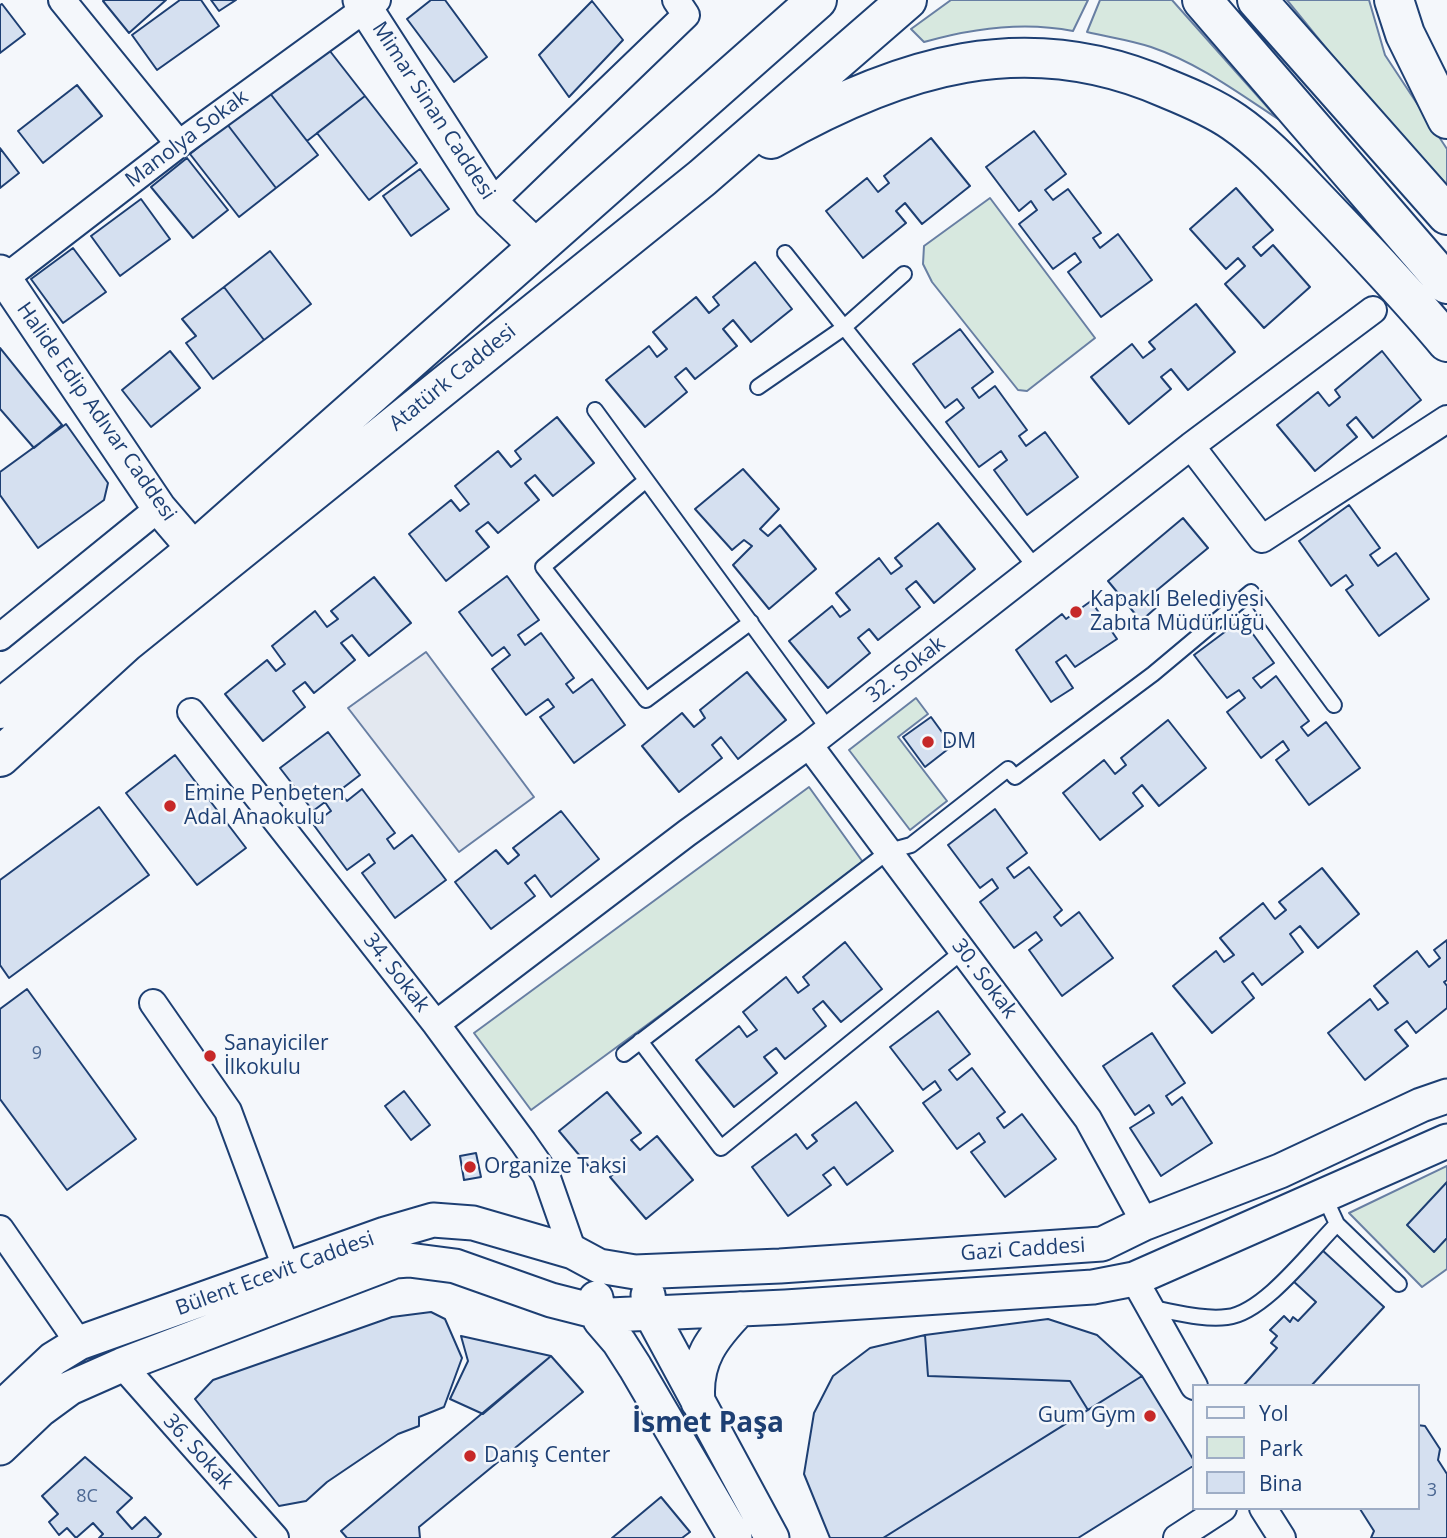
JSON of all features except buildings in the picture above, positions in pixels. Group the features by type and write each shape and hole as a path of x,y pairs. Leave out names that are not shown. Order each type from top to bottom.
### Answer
{"highway":[{"name":"Atatürk Caddesi","path":"0,709 195,550 539,249 817,0"},
{"name":"Atatürk Caddesi","path":"0,757 125,643 702,178 907,0"},
{"path":"1202,0 1447,284"},
{"path":"1257,0 1447,215"},
{"path":"1394,0 1421,70 1447,119"},
{"path":"702,178 842,102 946,65 1012,56 1094,64 1130,73 1211,108 1252,135 1400,286 1447,342"}],"street":[{"path":"62,0 179,144"},
{"name":"Manolya Sokak","path":"2,277 368,3"},
{"name":"Mimar Sinan Caddesi","path":"368,3 491,203 539,249"},
{"path":"491,203 686,5"},
{"name":"Halide Edip Adıvar Caddesi","path":"2,277 159,508 195,550"},
{"name":"32. Sokak","path":"436,1024 687,833 819,738 1191,446 1373,310"},
{"path":"1191,446 1262,539 1447,419"},
{"path":"0,637 159,508"},
{"name":"34. Sokak","path":"191,712 436,1024 546,1175 581,1256"},
{"name":"30. Sokak","path":"819,738 889,851 1088,1119 1145,1223"},
{"path":"153,1003 228,1111 287,1270"},
{"name":"Gazi Caddesi","path":"581,1256 599,1266 643,1272 1102,1244 1145,1223 1280,1171 1421,1105 1447,1096"},
{"path":"0,1448 58,1396 122,1365 377,1266 409,1259 455,1266 551,1300 598,1312 651,1314 1080,1288 1134,1279 1330,1210 1447,1141"},
{"name":"Bülent Ecevit Caddesi","path":"0,1409 53,1359 79,1343 415,1224 446,1219 473,1223 581,1256"},
{"path":"0,1229 79,1343"},
{"path":"581,1256 600,1321 619,1342 730,1536"},
{"path":"643,1272 651,1314 772,1538"},
{"path":"1134,1279 1193,1384"},
{"path":"698,1402 701,1358 714,1338 740,1309"},
{"name":"36. Sokak","path":"122,1365 275,1538"},
{"path":"1178,1538 1220,1510"},
{"path":"1264,1510 1283,1538"}],"lane":[{"path":"785,253 842,329 1036,568"},
{"path":"758,387 842,329 904,274"},
{"path":"595,410 751,622 819,738"},
{"path":"645,481 543,567 646,700 751,622"},
{"path":"624,1054 889,851 911,845 1008,769 1015,777 1153,674 1251,592 1334,705"},
{"path":"640,1041 721,1148 963,951"},
{"path":"1151,1308 1216,1317 1242,1312 1269,1295 1330,1210 1399,1284"}],"green space":[{"path":"951,0 1088,0 1073,31 1017,26 961,33 924,42 911,29"},
{"path":"1100,0 1172,0 1278,119 1185,61 1135,42 1087,32"},
{"path":"1287,0 1369,0 1385,55 1447,149 1447,185 1348,75"},
{"path":"990,198 1095,338 1027,391 1018,390 932,282 923,264 924,246"},
{"path":"916,698 928,714 898,737 947,801 910,830 849,750"},
{"path":"809,787 865,865 531,1110 474,1033"},
{"path":"1447,1166 1447,1269 1422,1287 1349,1213"}],"shaded area":[{"path":"426,652 534,797 459,852 348,708"}],"place":[{"name":"Kapaklı Belediyesi Zabıta Müdürlüğü","path":"1076,612"},
{"name":"DM","path":"928,742"},
{"name":"Emine Penbeten Adal Anaokulu","path":"170,806"},
{"name":"Sanayiciler İlkokulu","path":"210,1056"},
{"name":"Organize Taksi","path":"470,1167"},
{"name":"Gum Gym","path":"1150,1416"},
{"name":"Danış Center","path":"470,1456"}],"district":[{"name":"İsmet Paşa","path":"708,1424"}]}
